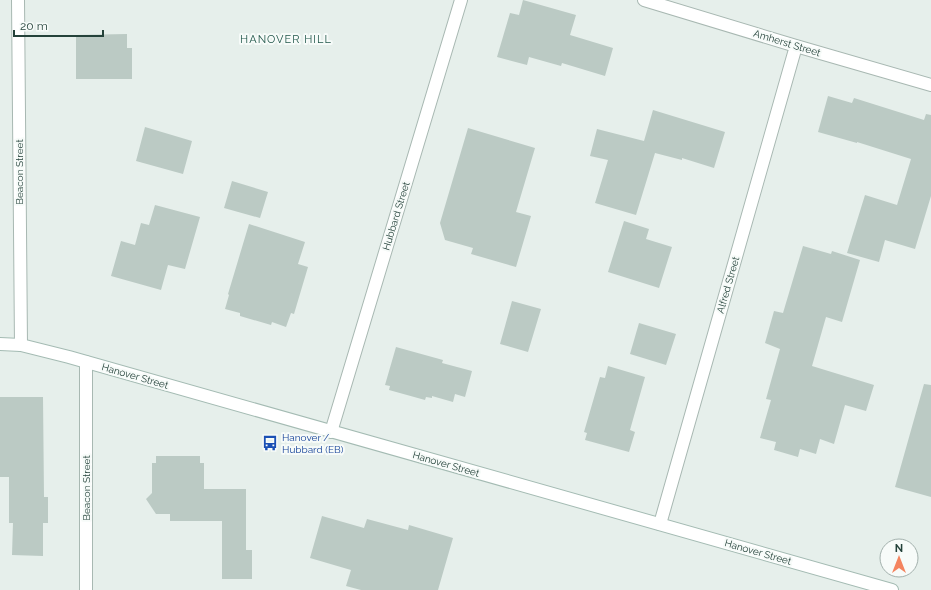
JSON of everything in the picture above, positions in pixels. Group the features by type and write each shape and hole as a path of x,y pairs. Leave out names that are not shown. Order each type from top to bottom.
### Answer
{"street":[{"name":"Beacon Street","path":"18,0 21,345"},
{"name":"Hubbard Street","path":"332,432 461,0"},
{"name":"Amherst Street","path":"644,0 931,85"},
{"name":"Alfred Street","path":"660,524 796,46"},
{"name":"Hanover Street","path":"0,344 21,345 86,362 892,590"},
{"name":"Beacon Street","path":"86,362 86,590"}],"building":[{"path":"523,0 576,15 570,35 613,48 605,76 562,63 561,66 529,57 527,65 497,57 510,13 519,15"},
{"path":"127,34 127,48 132,48 132,79 76,79 76,35"},
{"path":"828,96 852,103 854,98 924,120 926,114 931,115 931,196 915,249 885,240 879,262 847,253 865,195 897,205 911,159 857,142 818,132"},
{"path":"653,110 725,132 714,168 682,158 682,160 655,153 636,215 595,203 608,160 590,156 597,129 644,141"},
{"path":"145,127 192,141 183,174 136,161"},
{"path":"468,128 535,148 516,212 531,216 516,267 471,254 473,248 445,240 440,223"},
{"path":"232,181 268,192 260,218 224,208"},
{"path":"155,205 200,217 185,269 168,265 161,290 111,276 121,241 135,245 141,223 149,225"},
{"path":"624,221 649,229 646,239 672,247 659,288 608,272"},
{"path":"249,224 305,242 298,264 308,267 294,314 291,313 286,327 272,322 271,325 240,316 240,313 225,309"},
{"path":"803,246 831,254 832,251 860,260 842,322 826,317 812,366 874,385 866,411 845,405 834,444 820,439 816,454 800,449 798,457 774,450 776,442 760,438 771,400 766,399 780,349 765,343 774,311 783,313"},
{"path":"512,301 541,309 528,352 500,344"},
{"path":"639,323 676,334 666,365 630,354"},
{"path":"396,347 443,360 442,363 472,371 465,397 455,394 453,402 432,396 432,398 426,397 425,400 389,390 390,386 385,385"},
{"path":"608,366 645,377 630,430 635,432 629,452 585,440 587,433 584,432 600,377 605,378"},
{"path":"924,384 931,385 931,497 895,487"},
{"path":"0,397 43,397 44,497 48,497 48,523 43,523 43,556 12,555 13,523 9,523 9,477 0,477"},
{"path":"156,456 200,456 200,463 204,463 204,489 246,489 246,550 252,550 252,579 222,579 222,521 170,521 170,514 156,514 146,499 152,493 152,463 156,463"},
{"path":"322,516 364,528 367,519 408,530 409,525 453,538 438,590 361,590 346,586 351,570 310,558"}],"place":[{"name":"Hanover / Hubbard (EB)","path":"270,443"}],"district":[{"name":"HANOVER HILL","path":"286,39"}]}
